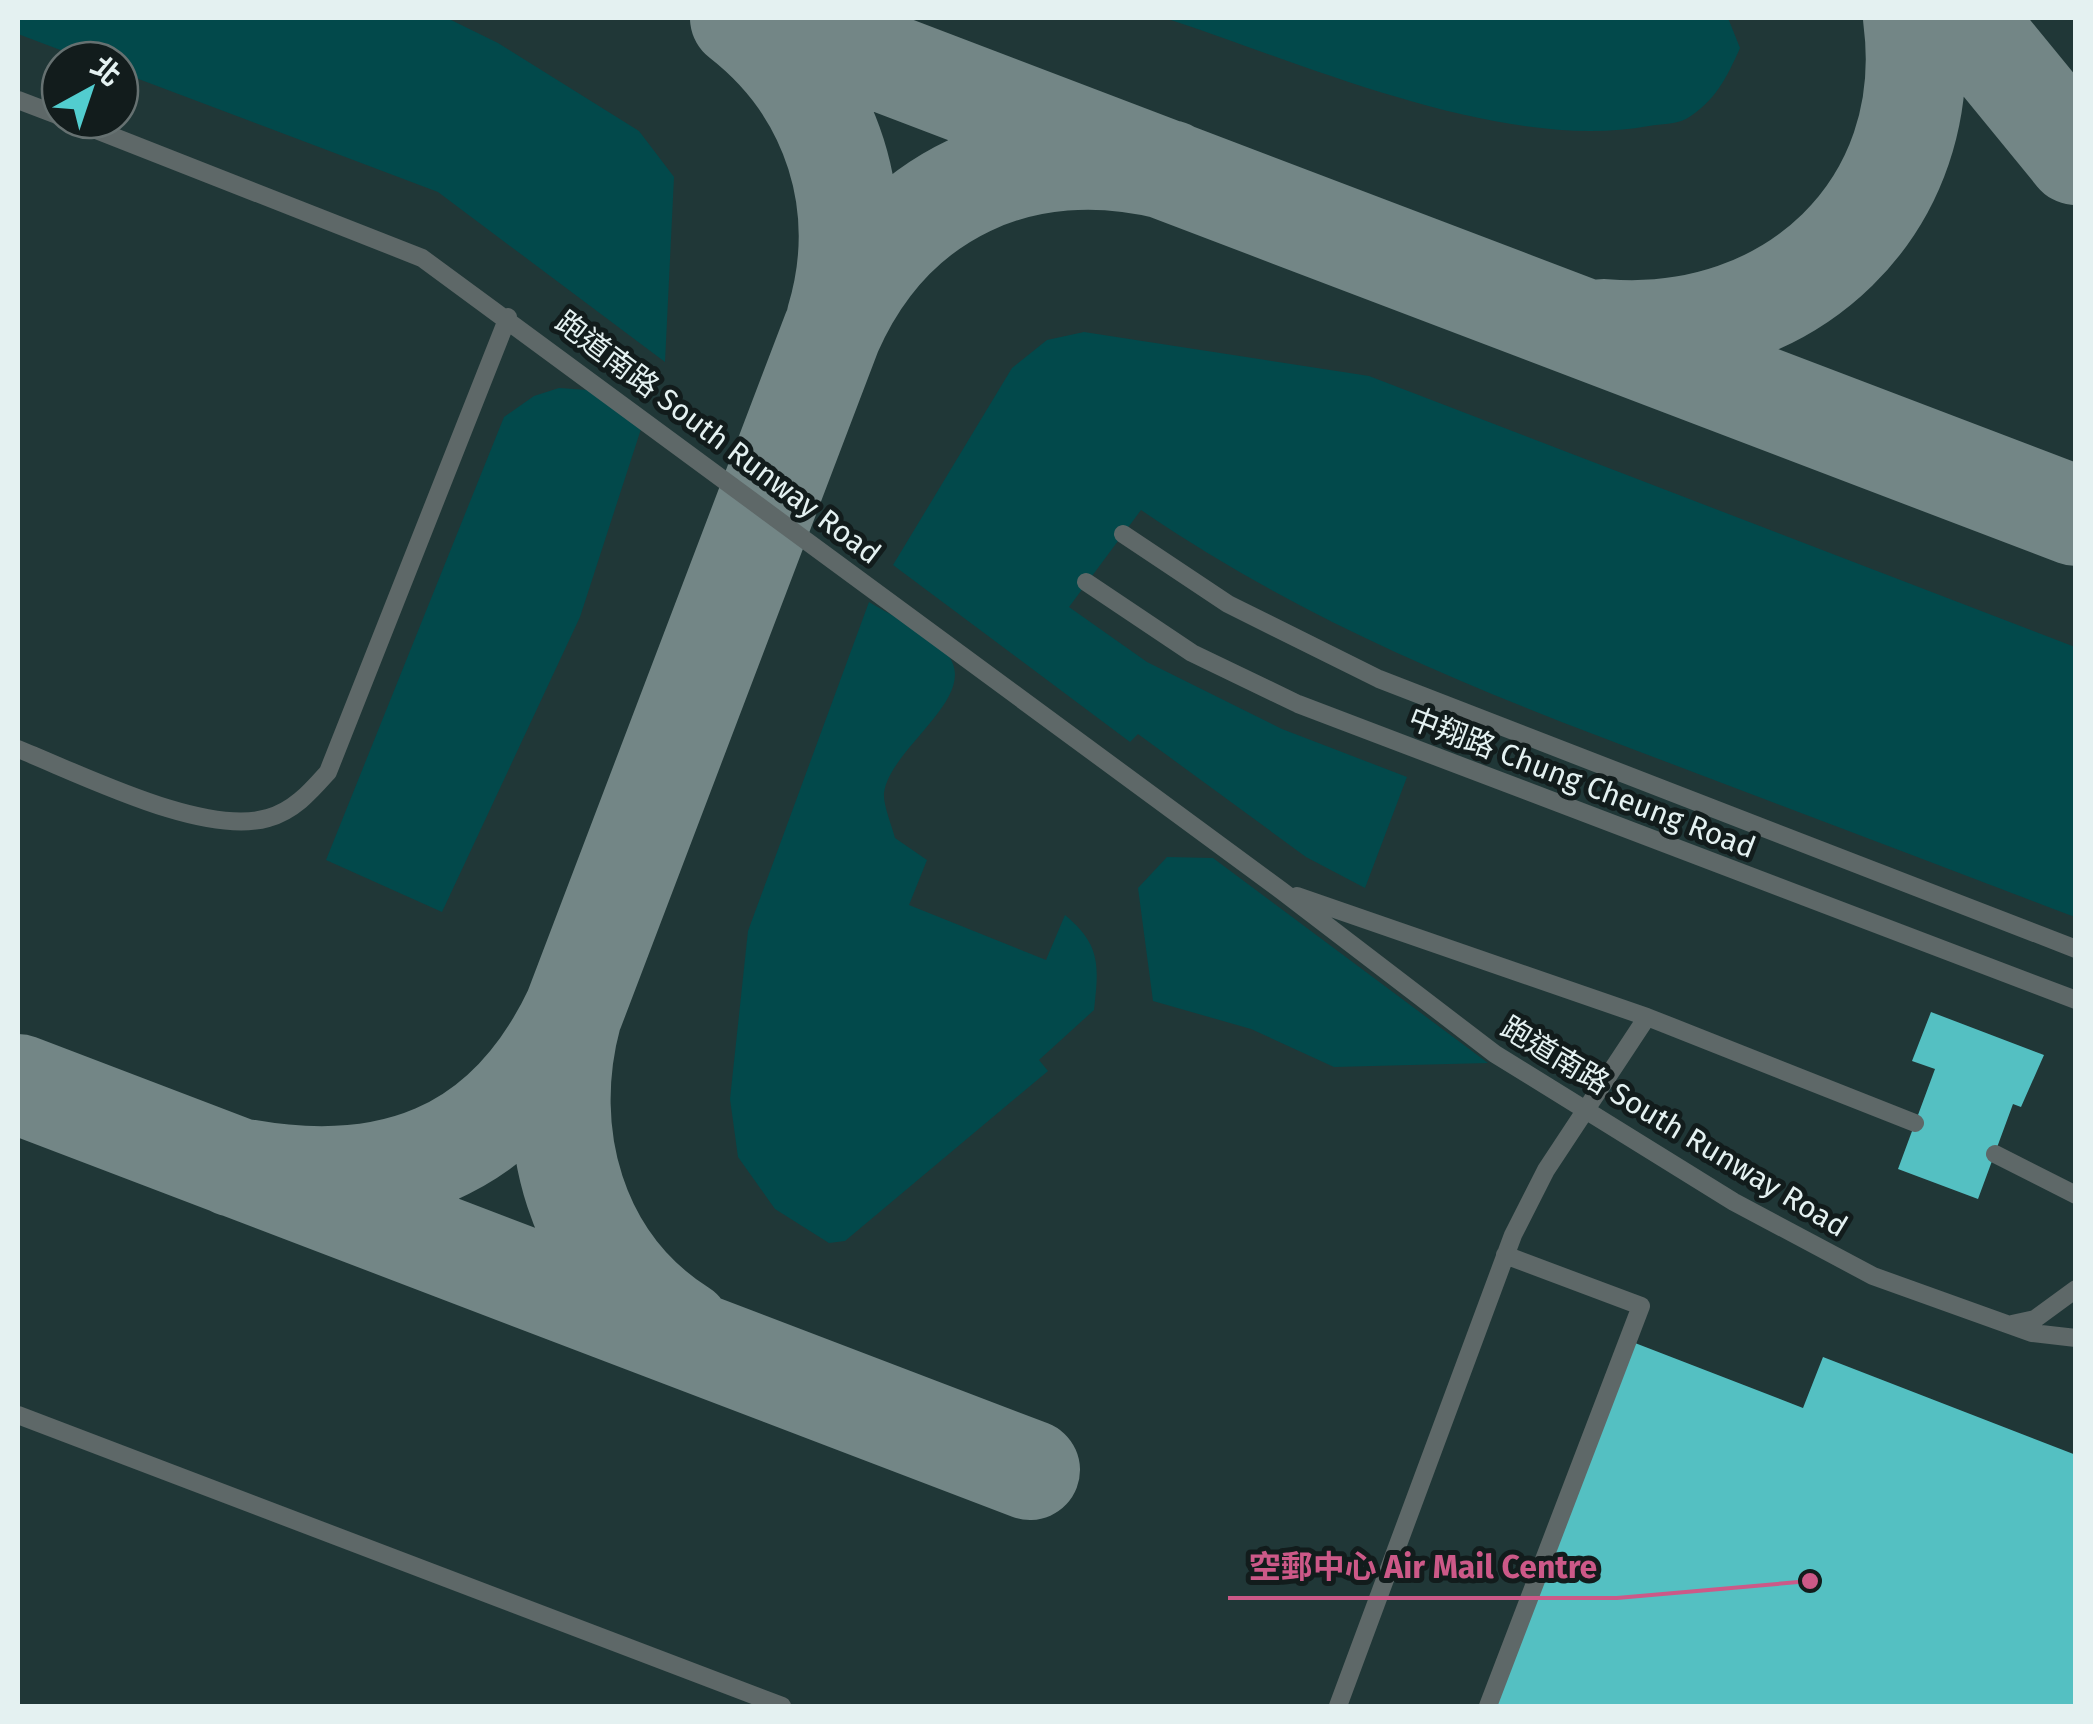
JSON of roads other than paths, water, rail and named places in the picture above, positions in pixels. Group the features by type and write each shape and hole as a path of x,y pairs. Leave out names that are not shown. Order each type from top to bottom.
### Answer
{"lane":[{"name":"跑道南路 South Runway Road","path":"123,140 392,243 454,277 1282,890 1495,1054 1734,1202 1873,1276 2032,1333 2076,1338"},
{"path":"18,749 184,813 233,824 270,818 302,800 328,772 508,317"},
{"name":"中翔路 Chung Cheung Road","path":"1123,534 1228,604 1379,680 2076,948"},
{"name":"中翔路 Chung Cheung Road","path":"1086,582 1192,653 1298,704 2076,1000"},
{"name":"跑道南路 South Runway Road","path":"1282,890 1648,1017 1915,1123"},
{"path":"1338,1706 1506,1255 1546,1170 1648,1017"},
{"path":"1995,1154 2076,1195"},
{"path":"1488,1706 1641,1306 1506,1255"},
{"path":"2010,1325 2035,1319 2076,1289"},
{"path":"18,1415 782,1706"}],"place":[{"name":"空郵中心 Air Mail Centre","path":"1810,1581"}]}
